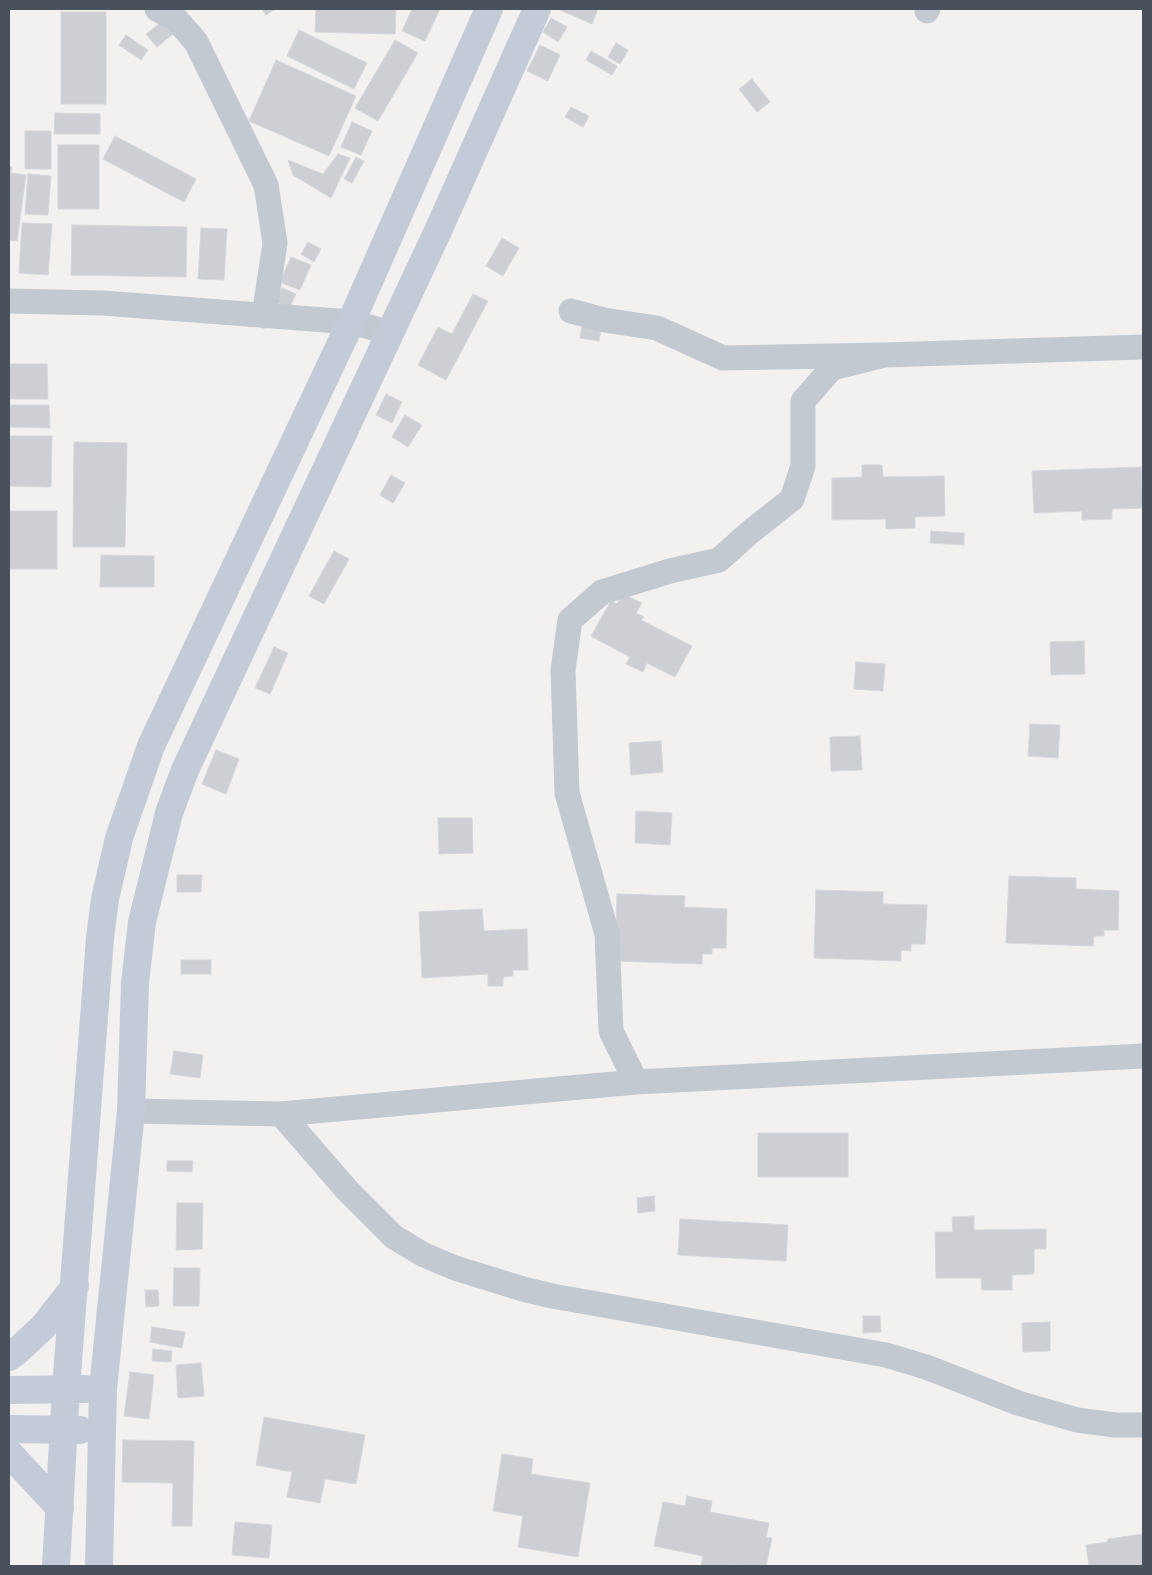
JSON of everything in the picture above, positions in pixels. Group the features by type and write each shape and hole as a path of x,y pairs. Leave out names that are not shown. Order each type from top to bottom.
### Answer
{"street":[{"path":"157,9 177,20 196,42 266,186 275,243 264,316"},
{"path":"56,1566 63,1430 100,938 105,899 119,838 151,746 351,322 489,9"},
{"path":"99,1566 103,1390 131,1111 135,983 142,922 169,813 189,761 391,333 537,9"},
{"path":"9,301 103,303 351,322 391,333"},
{"path":"572,311 604,320 657,328 723,358 1143,347"},
{"path":"636,1082 611,1031 607,934 567,793 563,670 570,620 602,592 670,571 719,560 749,532 792,499 803,466 804,401 832,368 884,355"},
{"path":"131,1111 281,1114 636,1082 1143,1056"},
{"path":"281,1114 347,1190 394,1237 424,1255 455,1268 552,1296 886,1355 926,1367 1018,1403 1077,1420 1115,1425 1143,1425"},
{"path":"9,1357 43,1327 74,1286"},
{"path":"9,1390 103,1390"},
{"path":"9,1429 102,1430"},
{"path":"9,1453 60,1508"}],"building":[{"path":"262,9 275,9 266,15"},
{"path":"316,9 396,9 395,34 315,32"},
{"path":"412,9 440,9 425,41 402,31"},
{"path":"561,9 598,9 592,24"},
{"path":"61,12 106,12 106,104 61,104"},
{"path":"551,18 567,27 558,42 543,32"},
{"path":"163,21 174,33 157,47 146,34"},
{"path":"299,30 367,63 354,89 287,56"},
{"path":"126,35 148,50 141,60 119,45"},
{"path":"395,40 418,53 378,121 355,108"},
{"path":"616,43 628,50 620,64 608,57"},
{"path":"540,45 560,55 548,81 527,71"},
{"path":"591,51 617,66 612,75 586,60"},
{"path":"276,60 356,96 329,156 249,121"},
{"path":"752,79 770,102 757,112 739,89"},
{"path":"571,107 589,116 583,127 565,117"},
{"path":"55,113 100,114 100,134 54,134"},
{"path":"352,122 372,131 361,155 341,147"},
{"path":"25,131 51,131 51,169 25,169"},
{"path":"115,136 196,179 184,202 103,159"},
{"path":"58,145 99,145 99,209 58,209"},
{"path":"338,154 350,158 331,198 293,175 288,160 323,174"},
{"path":"356,157 364,161 352,183 344,179"},
{"path":"9,166 12,167 11,173 26,175 17,241 9,240"},
{"path":"28,174 51,176 48,215 25,214"},
{"path":"22,223 52,224 48,275 19,273"},
{"path":"72,225 187,227 186,277 71,275"},
{"path":"201,228 227,229 224,280 198,279"},
{"path":"502,238 519,248 503,276 486,266"},
{"path":"308,242 321,249 314,262 301,254"},
{"path":"291,257 311,265 300,290 280,282"},
{"path":"282,288 296,294 290,307 276,302"},
{"path":"473,294 488,301 446,380 418,365 438,327 452,334"},
{"path":"583,319 602,322 599,341 580,338"},
{"path":"9,364 47,364 48,399 9,399"},
{"path":"386,394 402,402 392,423 376,415"},
{"path":"9,405 49,405 50,428 9,427"},
{"path":"405,415 422,425 408,447 392,437"},
{"path":"9,436 52,436 51,487 9,486"},
{"path":"74,442 127,443 125,547 73,547"},
{"path":"862,465 882,465 883,477 944,476 945,516 915,517 915,528 886,529 886,519 832,520 832,478 862,477"},
{"path":"1141,467 1143,508 1112,509 1112,519 1082,520 1082,511 1034,513 1032,471"},
{"path":"391,475 405,483 393,503 380,495"},
{"path":"9,511 57,511 57,569 9,569"},
{"path":"931,531 964,533 964,545 930,543"},
{"path":"334,551 349,559 324,604 309,596"},
{"path":"101,555 154,556 154,587 100,587"},
{"path":"622,594 642,603 636,613 644,617 641,620 692,646 675,677 647,663 643,672 626,664 630,657 591,636 611,601 617,604"},
{"path":"1084,641 1085,674 1051,675 1050,642"},
{"path":"274,647 288,653 270,694 255,688"},
{"path":"856,662 885,664 883,691 854,689"},
{"path":"1030,724 1060,725 1058,758 1028,756"},
{"path":"860,736 862,770 831,771 830,737"},
{"path":"661,741 663,772 631,775 629,743"},
{"path":"216,750 239,759 226,794 202,784"},
{"path":"636,811 672,813 670,845 635,843"},
{"path":"438,818 472,818 473,853 439,854"},
{"path":"177,875 202,875 201,892 177,892"},
{"path":"1009,876 1076,878 1076,889 1119,891 1118,930 1104,930 1104,936 1094,936 1093,946 1006,943"},
{"path":"816,890 883,892 883,904 927,905 925,944 911,944 911,951 901,950 901,961 814,958"},
{"path":"617,894 685,896 684,907 727,909 726,948 712,948 712,954 702,954 702,964 615,961"},
{"path":"482,909 484,931 527,929 528,970 513,970 513,976 503,977 503,986 488,986 488,974 422,978 419,912"},
{"path":"181,960 211,960 211,974 181,974"},
{"path":"174,1051 203,1055 200,1078 170,1074"},
{"path":"758,1133 848,1133 848,1177 758,1177"},
{"path":"167,1161 193,1161 192,1172 167,1171"},
{"path":"654,1196 655,1211 638,1213 637,1198"},
{"path":"177,1203 203,1203 202,1249 176,1250"},
{"path":"974,1216 974,1230 1046,1229 1046,1249 1034,1249 1034,1274 1012,1275 1012,1290 982,1290 981,1278 936,1278 935,1232 953,1232 952,1217"},
{"path":"680,1219 788,1225 786,1261 678,1255"},
{"path":"174,1268 200,1268 199,1306 173,1306"},
{"path":"145,1290 158,1290 159,1306 146,1307"},
{"path":"863,1316 880,1316 881,1332 863,1333"},
{"path":"1050,1322 1050,1351 1023,1352 1022,1323"},
{"path":"152,1327 185,1332 182,1348 150,1342"},
{"path":"153,1349 172,1351 171,1362 152,1361"},
{"path":"201,1363 204,1396 178,1398 176,1365"},
{"path":"130,1372 154,1375 149,1419 124,1416"},
{"path":"264,1417 365,1435 356,1484 325,1479 320,1503 287,1497 292,1472 256,1465"},
{"path":"123,1440 194,1441 192,1526 172,1526 173,1483 122,1482"},
{"path":"502,1454 533,1459 531,1474 590,1483 578,1557 518,1547 523,1516 493,1511"},
{"path":"687,1496 712,1501 710,1512 769,1523 766,1537 772,1538 766,1566 732,1564 732,1566 701,1566 703,1556 654,1546 663,1502 685,1506"},
{"path":"235,1522 272,1525 269,1558 232,1555"},
{"path":"1143,1534 1143,1566 1089,1566 1086,1545 1108,1542 1108,1539"}]}
